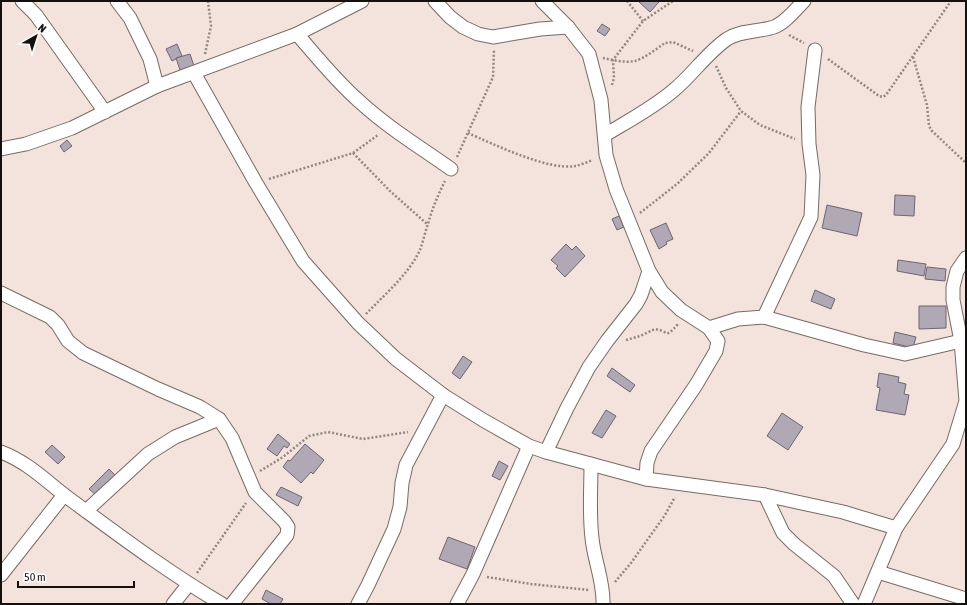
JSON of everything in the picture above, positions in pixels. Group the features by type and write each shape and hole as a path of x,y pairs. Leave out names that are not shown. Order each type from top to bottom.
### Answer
{"street":[{"path":"22,1 36,15 105,112"},
{"path":"117,1 130,18 150,59 157,86"},
{"path":"1,149 26,144 65,130 157,86 297,34 362,1"},
{"path":"435,1 450,17 463,27 478,34 493,38 533,30 568,27"},
{"path":"542,1 568,27 589,54 601,100 606,155 628,222 649,271 662,292 681,310 709,328 718,341 716,351 696,385 651,452 647,463 646,479"},
{"path":"605,135 642,113 673,91 709,54 728,38 748,31 774,26 793,13 804,1"},
{"path":"297,34 333,76 359,102 451,169"},
{"path":"764,317 811,217 813,175 809,144 808,107 815,50"},
{"path":"196,72 256,183 303,261 358,322 396,359 443,395 529,446 546,452 646,479 765,495 844,512 896,528"},
{"path":"864,604 896,528 960,444 966,401 961,341 952,287 957,271 966,258"},
{"path":"546,452 589,367 606,341 636,304 641,295 649,271"},
{"path":"1,293 50,317 58,325 68,341 83,353 145,383 200,407 219,419 232,438 255,492 284,521 288,527 287,535 232,604"},
{"path":"709,328 738,319 764,317 864,345 905,354 961,341"},
{"path":"358,604 394,529 400,507 402,483 406,465 423,430 443,395"},
{"path":"86,511 148,454 175,437 219,419"},
{"path":"457,604 472,574 529,446"},
{"path":"1,452 23,462 64,495 188,584 222,604"},
{"path":"591,464 592,537 596,565 603,595"},
{"path":"1,575 64,495"},
{"path":"765,495 782,533 834,576 853,604"},
{"path":"878,572 966,599"},
{"path":"173,604 188,584"}],"path":[{"path":"196,72 204,56 211,26 208,1"},
{"path":"626,1 643,21"},
{"path":"601,100 609,91 613,82 613,60 643,21 673,1"},
{"path":"774,26 815,50 879,96 883,97 913,57 951,1"},
{"path":"358,322 398,282 420,250 427,224 439,193 494,77 493,38"},
{"path":"589,54 613,60 634,61 669,42 709,54 726,88 741,111 760,125 809,144"},
{"path":"913,57 927,105 929,126 932,131 966,162"},
{"path":"628,222 677,184 709,153 741,111"},
{"path":"256,183 353,153 390,126"},
{"path":"468,133 550,165 574,166 606,155"},
{"path":"353,153 390,191 427,224"},
{"path":"606,341 626,340 640,336 655,329 666,334 669,333 679,321 681,310"},
{"path":"248,476 268,467 309,436 328,432 363,439 423,430"},
{"path":"472,574 603,595 631,563 665,515 682,484"},
{"path":"188,584 255,492"}],"building":[{"path":"638,1 658,1 659,2 650,12"},
{"path":"602,24 610,29 605,36 597,31"},
{"path":"177,44 182,56 172,61 166,49"},
{"path":"190,54 195,69 181,73 176,58"},
{"path":"67,140 72,146 64,152 60,146"},
{"path":"895,195 915,196 914,216 894,215"},
{"path":"827,205 862,213 857,236 822,228"},
{"path":"619,216 624,227 617,230 612,219"},
{"path":"666,223 673,239 666,242 667,244 659,249 650,230"},
{"path":"566,244 572,250 576,246 585,256 565,277 556,268 558,266 551,260"},
{"path":"898,260 926,264 924,276 897,271"},
{"path":"927,267 946,269 945,281 925,279"},
{"path":"815,290 835,299 831,309 811,301"},
{"path":"919,306 946,306 946,328 919,329"},
{"path":"895,332 916,337 913,348 893,343"},
{"path":"463,356 472,362 460,379 452,373"},
{"path":"612,368 635,385 630,392 607,376"},
{"path":"879,373 899,377 898,382 906,384 904,394 909,395 905,415 876,410 880,388 877,387"},
{"path":"606,410 616,416 602,438 592,433"},
{"path":"782,413 803,427 788,450 767,436"},
{"path":"278,434 290,444 287,448 284,446 277,456 267,449"},
{"path":"305,444 324,460 313,474 311,472 301,483 283,467 288,460 290,461"},
{"path":"52,445 65,457 58,464 45,452"},
{"path":"499,461 508,466 500,480 492,476"},
{"path":"109,469 116,476 97,496 89,489"},
{"path":"281,487 302,497 298,506 276,495"},
{"path":"448,537 475,547 467,569 439,559"},
{"path":"266,590 283,599 280,604 271,604 262,599"}]}
